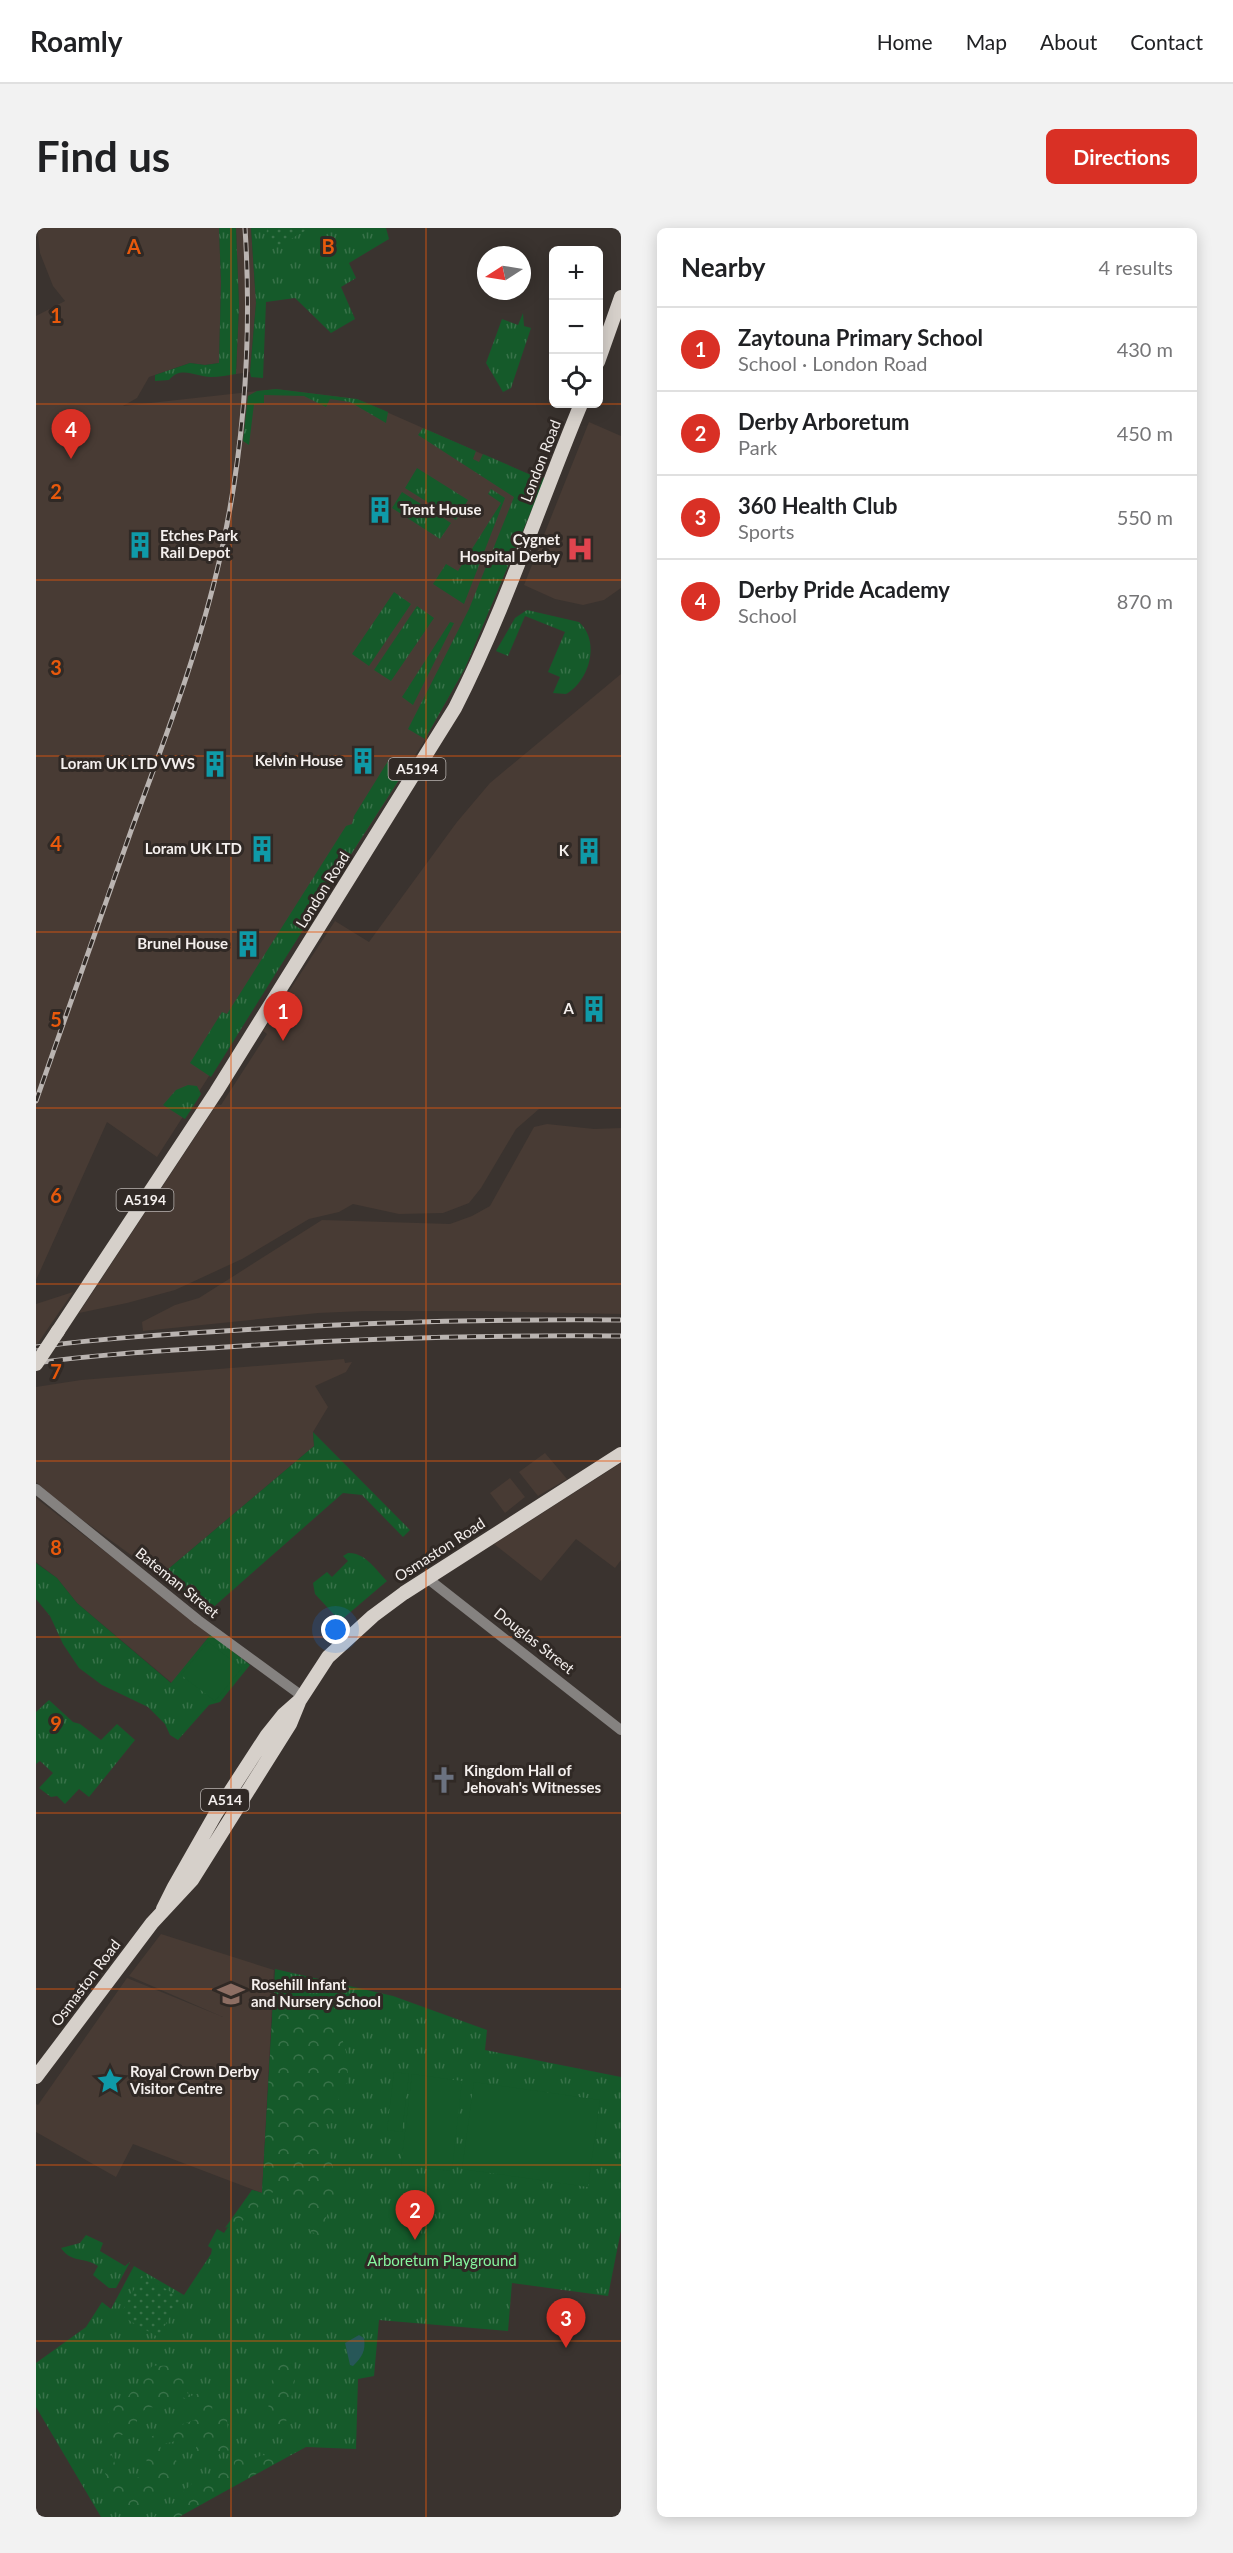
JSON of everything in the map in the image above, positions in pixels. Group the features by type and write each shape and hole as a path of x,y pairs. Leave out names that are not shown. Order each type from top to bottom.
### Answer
{"main road":[{"path":"601,354 621,297"},
{"name":"London Road","path":"36,1364 216,1092 455,708 482,655 511,586 553,471 579,408"},
{"name":"Osmaston Road","path":"36,2077 163,1909 192,1880 291,1724 301,1698 328,1657 372,1616 427,1578 621,1454"}],"street":[{"name":"Bateman Street","path":"36,1490 198,1620 301,1698"},
{"name":"Douglas Street","path":"427,1578 621,1730"}],"shaded area":[{"path":"37,228 219,228 221,282 219,363 205,365 190,363 149,377 137,398 123,406 276,389 357,399 530,475 545,478 465,668 423,743 157,1157 107,1122 36,1280 36,316 65,301 53,286 40,253"},
{"path":"236,228 251,228 256,303 250,372 236,374 239,305"},
{"name":"Cygnet Hospital Derby","path":"589,422 621,436 621,588 604,600 583,605 555,599 524,585"},
{"path":"621,674 621,1109 539,1109 516,1129 481,1188 469,1203 443,1213 399,1214 353,1204 339,1212 309,1219 242,1259 175,1290 79,1313 217,1104 221,1105 267,1034 263,1031 335,921 369,942 457,822 490,783"},
{"path":"547,1124 594,1129 621,1128 621,1314 364,1311 318,1313 143,1331 142,1322 175,1305 199,1298 322,1220 450,1224 472,1216 490,1206 534,1127"},
{"path":"73,1292 53,1321 36,1346 36,1304"},
{"path":"344,1359 345,1363 352,1362 346,1372 315,1386 328,1407 313,1432 314,1446 160,1576 62,1505 36,1482 36,1387 81,1380"},
{"path":"545,1453 567,1479 538,1496 519,1472"},
{"path":"621,1463 621,1560 615,1568 576,1539 541,1581 494,1544"},
{"path":"510,1478 525,1497 505,1513 490,1493"},
{"path":"36,1498 211,1634 172,1683 77,1603 57,1578 36,1562"},
{"path":"161,1934 274,1970 262,2193 133,2144 116,2177 36,2132 36,2104 38,2105 127,1978 223,2017 129,1976"}],"green space":[{"path":"219,228 236,228 239,305 236,374 205,377 184,372 169,380 155,381 155,375 190,363 205,365 219,363 221,282"},
{"path":"251,228 386,228 389,239 349,263 356,278 341,287 355,319 331,333 295,298 266,302 263,378 251,377 250,372 256,303"},
{"path":"310,228 275,248 267,238 267,229"},
{"path":"523,313 524,326 531,328 511,388 503,392 486,363 502,319 518,325"},
{"path":"276,389 357,399 388,412 386,423 350,402 330,399 326,407 304,396 264,395 264,403 254,404 249,445 243,441 248,396 257,391"},
{"path":"423,428 476,451 473,459 479,462 483,454 531,475 545,478 465,668 425,739 408,729 469,609 514,497 418,435"},
{"path":"417,468 468,500 456,520 405,488"},
{"path":"491,489 505,498 464,604 433,584 446,564 458,571 501,503 488,494"},
{"path":"402,492 451,523 440,539 392,508"},
{"path":"394,592 411,604 369,666 352,654"},
{"path":"417,606 434,618 391,681 374,670"},
{"path":"527,610 579,622 586,630 591,650 586,671 581,680 566,694 553,693 560,677 548,672 565,632 525,616 508,656 496,651 515,618"},
{"path":"450,622 454,623 413,705 402,697"},
{"path":"388,761 404,772 328,890 322,887 321,890 326,893 211,1077 190,1063 222,1012 227,1014 346,826 352,824 354,816"},
{"path":"188,1085 197,1086 201,1094 185,1119 163,1105 176,1090"},
{"path":"313,1432 410,1530 403,1537 362,1495 343,1493 209,1611 160,1576 314,1446"},
{"path":"348,1553 360,1555 387,1581 340,1621 315,1594 313,1583 327,1572 332,1577 348,1561 343,1556"},
{"path":"36,1563 57,1578 77,1603 171,1683 211,1634 250,1665 220,1702 209,1705 178,1740 170,1735 165,1724 148,1707 102,1685 79,1668 63,1644 50,1616 36,1599"},
{"path":"208,1642 242,1668 215,1701 181,1675"},
{"path":"49,1700 73,1722 80,1724 101,1740 117,1724 135,1740 89,1797 79,1789 65,1804 57,1796 51,1797 39,1788 53,1773 40,1761 36,1764 36,1712"},
{"name":"Arboretum Playground","path":"275,1969 393,1996 487,2030 485,2050 621,2077 621,2230 608,2296 512,2283 508,2331 379,2320 374,2376 358,2379 356,2449 306,2447 177,2517 101,2517 36,2407 36,2363 86,2327 102,2302 111,2309 134,2266 184,2295 211,2254 212,2249 208,2246 217,2229 224,2233 252,2190 262,2193"},
{"path":"273,2002 287,2008 316,2010 324,2013 341,2035 347,2055 348,2081 338,2098 341,2111 335,2123 322,2124 319,2153 328,2152 338,2183 320,2236 310,2231 308,2218 286,2202 281,2184 246,2219 225,2228 252,2190 262,2193"},
{"path":"394,2072 409,2074 402,2132 387,2130"},
{"path":"412,2074 462,2081 452,2171 401,2165"},
{"path":"474,2082 600,2100 588,2187 462,2169"},
{"path":"86,2235 103,2243 100,2251 125,2266 130,2262 116,2288 109,2288 93,2275 98,2266 69,2256 61,2248 80,2243"},
{"path":"142,2275 181,2298 158,2337 120,2315"},
{"path":"275,2356 293,2356 295,2380 286,2422 277,2426 268,2410"},
{"path":"153,2365 174,2367 181,2372 187,2384 187,2393 192,2396 202,2392 213,2398 212,2411 227,2419 228,2435 244,2450 249,2460 263,2455 273,2458 274,2464 179,2517 155,2517 157,2514 166,2512 199,2478 227,2471 234,2466 233,2451 223,2450 216,2458 210,2453 198,2455 194,2453 199,2440 191,2437 160,2445 161,2450 171,2455 183,2468 162,2496 135,2507 122,2503 113,2492 102,2465 112,2455 118,2473 126,2481 140,2477 147,2465 146,2455 139,2445 150,2437 202,2417 196,2402 171,2394 165,2408 148,2407 138,2416 135,2430 103,2442 101,2440 110,2426 107,2417 108,2409 125,2400"}],"water":[{"path":"359,2335 364,2338 364,2350 353,2366 350,2365 345,2343"}],"railway":[{"path":"36,1101 180,696 212,593 235,477 244,394 247,310 245,228"},
{"path":"36,1347 138,1337 335,1325 621,1320"},
{"path":"36,1363 131,1353 325,1341 621,1336"}],"place":[{"name":"Derby Pride Academy","path":"71,459"},
{"name":"Trent House","path":"380,510"},
{"name":"Etches Park Rail Depot","path":"140,545"},
{"name":"Cygnet Hospital Derby","path":"580,549"},
{"name":"Kelvin House","path":"363,761"},
{"name":"Loram UK LTD VWS","path":"215,764"},
{"name":"Loram UK LTD","path":"262,849"},
{"name":"K","path":"589,851"},
{"name":"Brunel House","path":"248,944"},
{"name":"A","path":"594,1009"},
{"name":"Zaytouna Primary School","path":"283,1041"},
{"name":"Kingdom Hall of Jehovah's Witnesses","path":"444,1780"},
{"name":"Rosehill Infant and Nursery School","path":"231,1994"},
{"name":"Royal Crown Derby Visitor Centre","path":"110,2081"},
{"name":"Derby Arboretum","path":"415,2240"},
{"name":"360 Health Club","path":"566,2348"}]}
